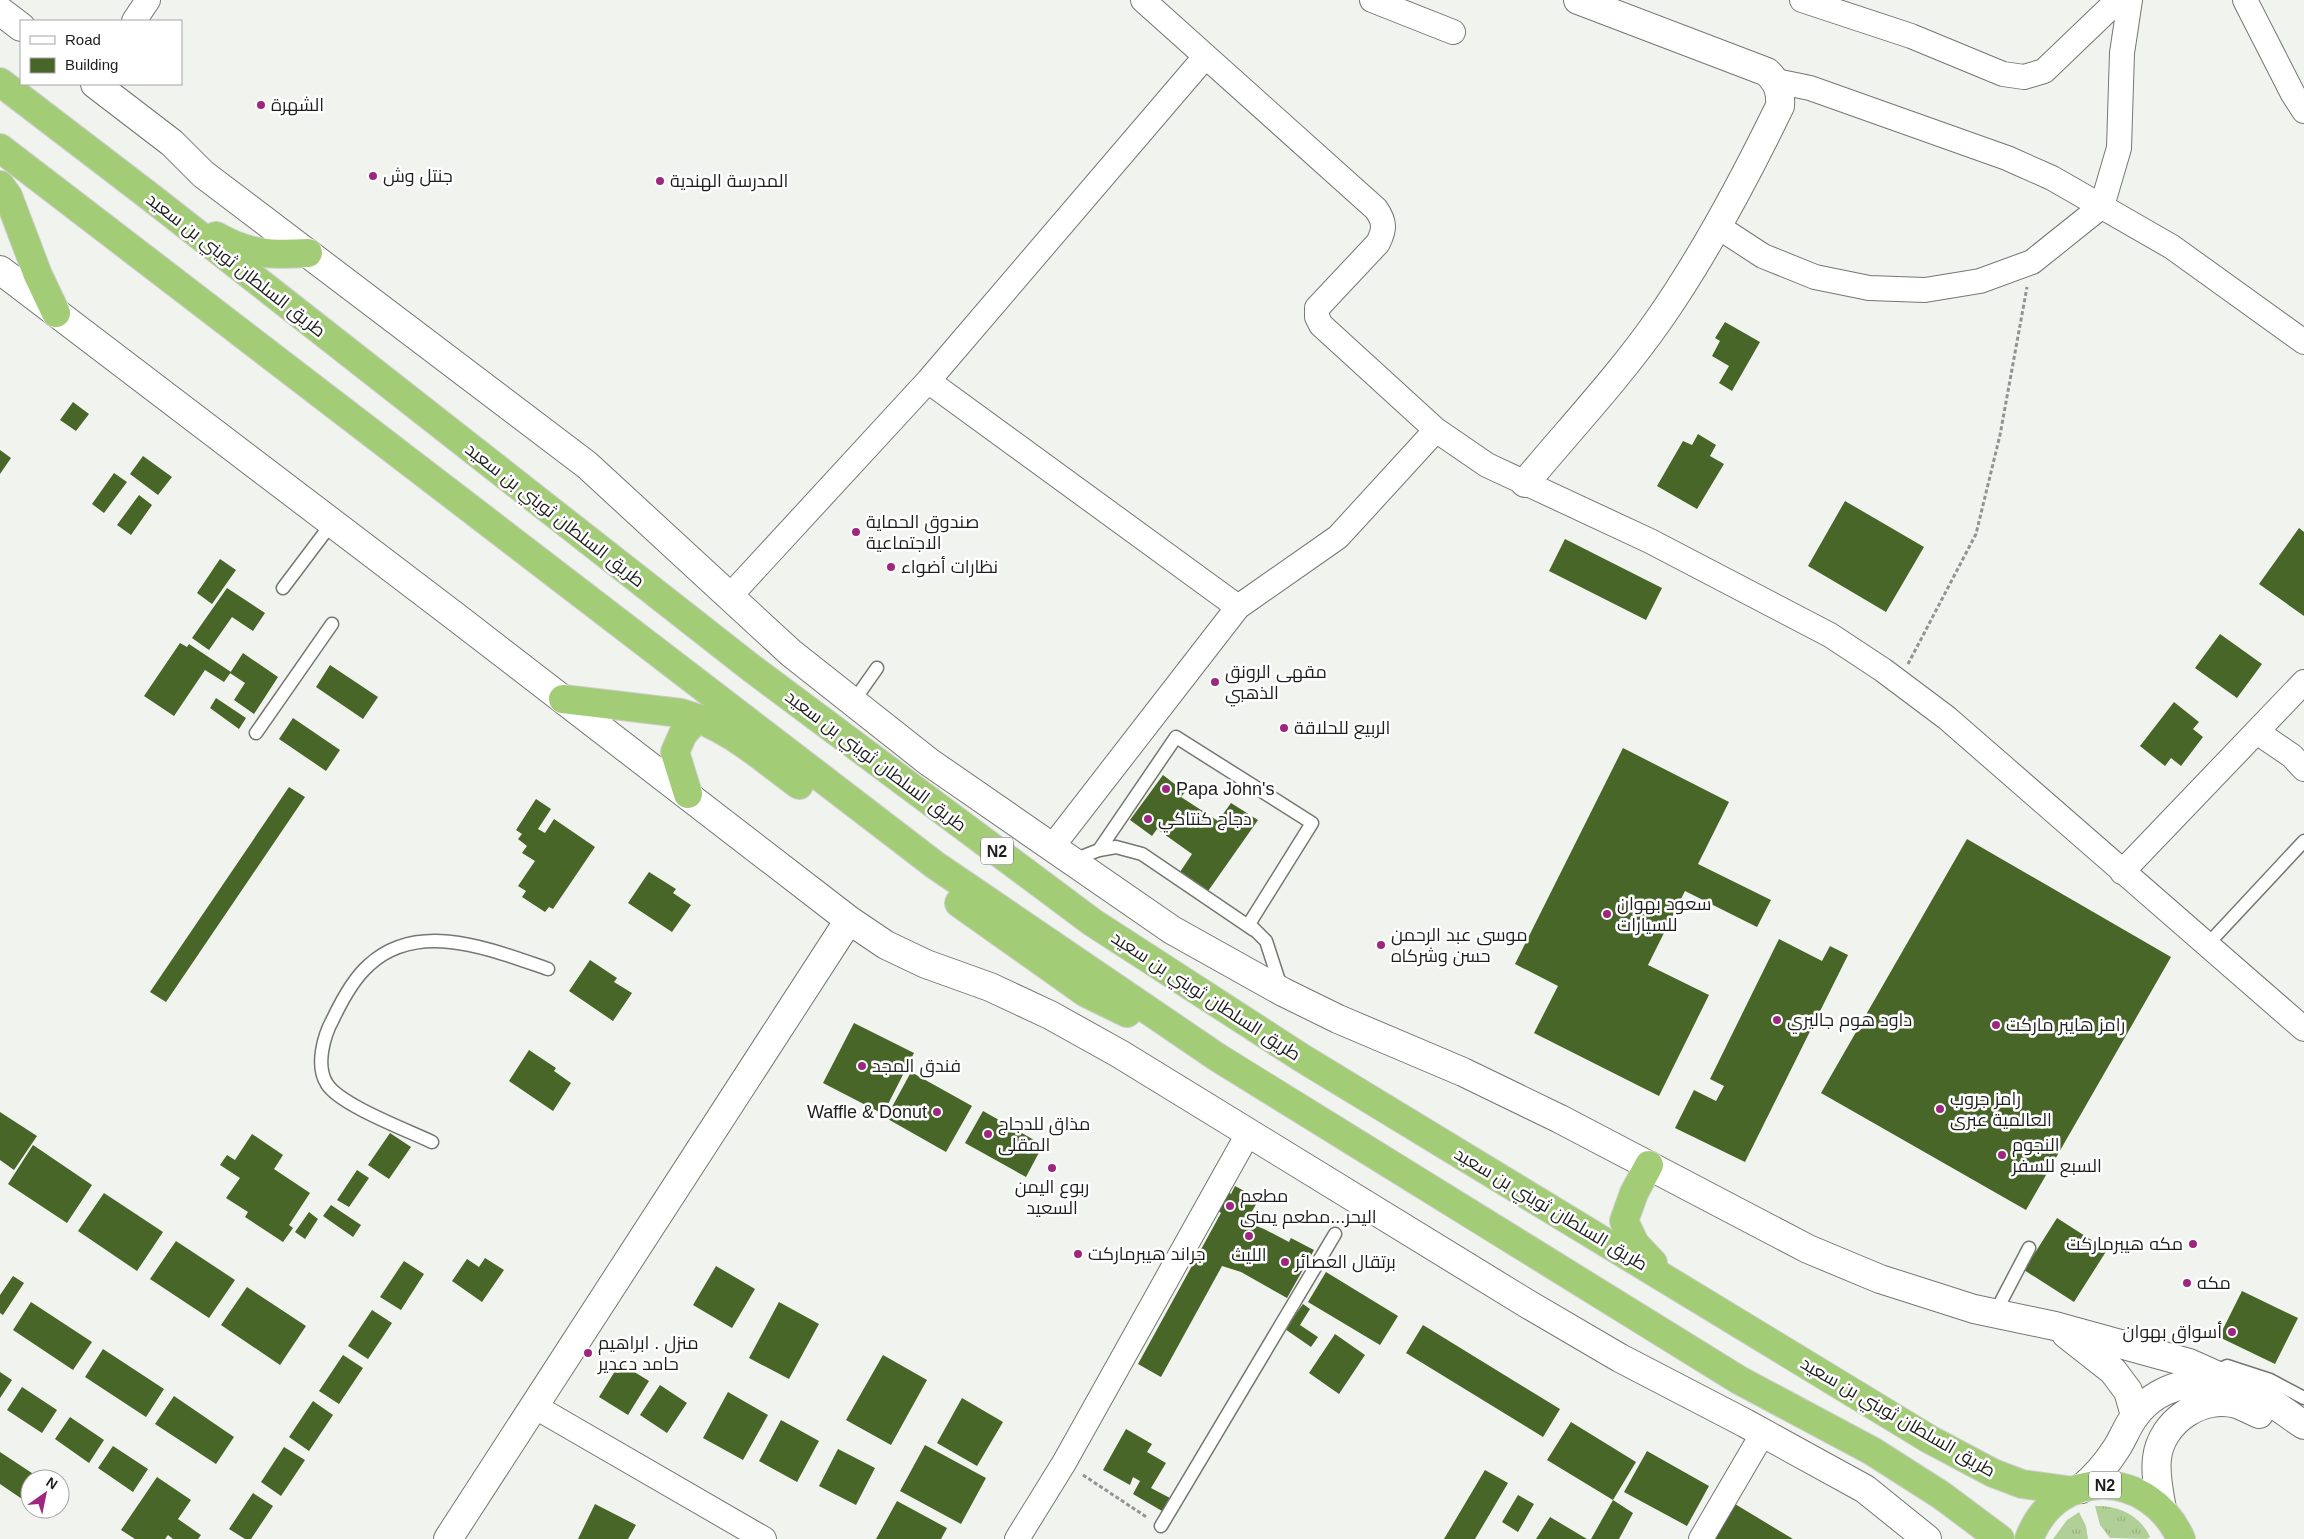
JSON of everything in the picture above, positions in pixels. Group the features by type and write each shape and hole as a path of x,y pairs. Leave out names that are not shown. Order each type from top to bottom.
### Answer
{"highway":[{"name":"طريق السلطان ثويني بن سعيد","path":"0,82 153,199 750,667 1092,922 1302,1058 1929,1439 1993,1473 2022,1484 2077,1490"},
{"name":"N2","path":"0,148 935,865 1217,1057 1739,1380 1879,1456 1941,1494 2000,1539"},
{"path":"3,197 56,313"},
{"path":"153,199 231,245 246,251 271,254 308,253"},
{"path":"563,699 682,713 724,730 1005,937 1086,993 1217,1057"},
{"path":"688,794 674,752 683,734 697,718"},
{"path":"1650,1165 1634,1193 1624,1221 1635,1244 1668,1279"},
{"name":"N2","path":"2029,1539 2042,1515 2062,1497 2077,1490 2110,1485 2124,1487 2145,1496 2179,1528"}],"street":[{"path":"135,20 148,0"},
{"path":"1143,0 1376,209 1383,220 1384,232 1378,243 1317,308 1317,317 1321,325 1436,430 1487,466 1650,541 1830,635 1899,682 1947,718 2304,1029"},
{"path":"1372,0 1453,32"},
{"path":"1525,483 1623,366 1657,322 1697,262 1780,106 1781,93 1776,81 1768,72 1578,0"},
{"path":"1802,0 1910,36 2003,74 2024,77 2044,71 2118,0"},
{"path":"1716,226 1763,256 1815,277 1869,288 1925,290 1980,280 2032,262 2102,206 2119,148 2122,53 2130,0"},
{"path":"2245,0 2293,94 2304,111"},
{"path":"0,11 20,26"},
{"path":"729,596 928,380 1205,57"},
{"path":"1776,81 1810,88 2007,158 2052,178 2172,247 2304,342"},
{"path":"96,85 172,143 203,174 587,465 791,653 929,762 1172,930 1282,992 1338,1019 1463,1072 1560,1119 1817,1252 1893,1284 1974,1309 2055,1326 2189,1363 2253,1392 2304,1426"},
{"path":"172,143 230,176 383,288 538,409 572,444 587,465"},
{"path":"308,253 337,262 383,288"},
{"path":"0,270 688,794 849,920 886,945 910,957 990,987 1050,1015 1250,1132 1534,1308 1620,1358 1763,1433 1864,1489 1927,1539"},
{"path":"928,380 1238,607"},
{"path":"1061,854 1238,607 1338,537 1436,430"},
{"path":"2122,872 2304,682"},
{"path":"2257,732 2292,756 2304,769"},
{"path":"448,1539 849,920"},
{"path":"1018,1539 1064,1463 1250,1132"},
{"path":"2055,1326 2090,1351 2113,1371 2128,1391 2135,1415"},
{"path":"2077,1490 2100,1472 2117,1449 2135,1415 2155,1398 2176,1387 2197,1381 2228,1384 2253,1392"},
{"path":"2179,1528 2157,1479 2157,1457 2165,1433 2189,1411 2211,1403 2236,1404 2304,1434"},
{"path":"534,1406 764,1539"},
{"path":"1700,1539 1763,1433"}],"lane":[{"path":"283,588 332,523"},
{"path":"256,733 332,624"},
{"path":"853,702 877,668"},
{"path":"1099,850 1176,737 1312,823 1249,924 1266,941 1282,992"},
{"path":"2206,945 2304,841"},
{"path":"1061,854 1116,847 1142,854 1254,930"},
{"path":"432,1142 340,1097 326,1083 321,1058 324,1035 354,983 368,965 392,949 417,942 449,940 494,950 548,969"},
{"path":"1161,1526 1335,1234"},
{"path":"1995,1313 2028,1248"},
{"path":"2212,1373 2227,1366 2270,1380 2304,1398"}],"path":[{"path":"1899,682 1976,534 2000,435 2017,334 2032,262"},
{"path":"1064,1463 1161,1526"}],"green space":[{"path":"2095,1506 2112,1507 2127,1513 2146,1529 2150,1537 2147,1539 2110,1538 2100,1525"},
{"path":"2079,1512 2086,1526 2088,1539 2053,1539 2067,1520"}],"building":[{"path":"1725,322 1760,342 1732,391 1719,383 1729,366 1712,356 1720,341 1715,338"},
{"path":"73,402 89,414 76,431 60,420"},
{"path":"1698,434 1716,445 1710,456 1724,464 1697,509 1657,486 1683,441 1692,445"},
{"path":"0,450 11,458 0,474"},
{"path":"143,456 172,477 158,495 130,474"},
{"path":"114,473 127,482 104,513 92,504"},
{"path":"139,495 152,505 131,535 117,525"},
{"path":"1845,501 1924,547 1886,612 1808,566"},
{"path":"2299,528 2304,532 2304,616 2259,584"},
{"path":"1565,539 1662,588 1646,620 1549,571"},
{"path":"220,559 236,570 212,604 197,593"},
{"path":"227,588 265,613 253,631 232,617 209,650 192,638"},
{"path":"2220,634 2262,664 2237,698 2195,668"},
{"path":"180,643 187,647 189,644 231,672 224,682 205,670 174,716 144,696"},
{"path":"243,653 278,677 254,714 234,700 245,683 230,673"},
{"path":"330,665 378,697 363,719 316,687"},
{"path":"216,698 246,718 239,729 210,708"},
{"path":"2174,702 2199,722 2193,729 2203,737 2181,766 2171,758 2165,766 2140,746"},
{"path":"293,718 340,750 326,771 279,739"},
{"name":"سعود بهوان للسيارات","path":"1623,748 1729,802 1698,864 1771,900 1757,927 1685,891 1648,965 1709,995 1659,1096 1534,1033 1558,986 1515,964"},
{"path":"1163,775 1185,792 1181,797 1218,821 1231,803 1258,820 1206,894 1178,875 1192,854 1157,829 1152,836 1130,820"},
{"path":"289,787 305,797 166,1002 150,992"},
{"path":"536,799 551,809 538,829 545,833 554,819 595,847 553,909 549,907 545,912 522,897 526,891 518,886 535,861 522,853 527,846 518,839 522,834 516,830"},
{"name":"رامز هايبر ماركت","path":"1967,839 2171,957 2026,1210 1821,1093"},
{"path":"649,872 676,889 673,893 691,905 672,932 628,903"},
{"name":"داود هوم جاليري","path":"1779,939 1822,961 1830,946 1848,955 1745,1162 1675,1128 1694,1090 1716,1101 1724,1086 1710,1079"},
{"path":"590,960 617,978 614,982 632,993 613,1021 569,991"},
{"path":"854,1023 914,1053 883,1114 823,1083"},
{"path":"529,1050 556,1068 554,1071 571,1083 553,1111 509,1081"},
{"path":"911,1072 972,1106 946,1152 886,1118"},
{"path":"983,1111 1043,1145 1026,1177 965,1143"},
{"path":"0,1112 37,1136 14,1170 0,1160"},
{"path":"390,1133 411,1147 389,1179 368,1165"},
{"path":"252,1134 283,1155 274,1169 310,1193 289,1225 293,1228 283,1242 245,1217 248,1212 226,1198 240,1178 220,1165 227,1155 235,1160"},
{"path":"33,1145 92,1185 67,1223 8,1184"},
{"path":"357,1170 369,1178 349,1207 337,1200"},
{"path":"1235,1186 1259,1199 1246,1222 1289,1242 1291,1238 1314,1250 1287,1298 1241,1272 1222,1266 1161,1377 1138,1364 1221,1213 1216,1209 1226,1191 1231,1194"},
{"path":"104,1193 163,1232 137,1271 78,1231"},
{"path":"331,1205 361,1225 353,1237 323,1216"},
{"path":"309,1212 318,1219 305,1239 295,1232"},
{"path":"2057,1218 2107,1250 2074,1302 2024,1270"},
{"path":"176,1241 235,1280 209,1318 150,1279"},
{"path":"485,1258 504,1270 482,1302 452,1281 467,1259 479,1267"},
{"path":"404,1261 424,1274 401,1310 380,1297"},
{"path":"716,1266 755,1289 732,1328 693,1305"},
{"path":"1326,1272 1398,1316 1380,1345 1308,1302"},
{"path":"13,1276 24,1283 3,1315 0,1313 0,1295"},
{"path":"247,1287 306,1326 280,1365 221,1325"},
{"path":"2242,1291 2298,1318 2275,1364 2219,1337"},
{"path":"31,1302 92,1342 73,1370 13,1330"},
{"path":"779,1302 819,1324 789,1379 749,1358"},
{"path":"1303,1304 1310,1309 1300,1325 1318,1337 1311,1347 1285,1329"},
{"path":"372,1310 392,1323 368,1359 348,1346"},
{"path":"1423,1325 1560,1409 1543,1437 1406,1353"},
{"path":"1335,1334 1365,1355 1339,1394 1309,1373"},
{"path":"103,1349 164,1389 146,1417 85,1377"},
{"path":"343,1355 363,1368 339,1404 319,1391"},
{"path":"883,1355 927,1380 891,1445 846,1420"},
{"path":"620,1363 649,1381 628,1415 599,1397"},
{"path":"0,1372 12,1380 0,1398"},
{"path":"660,1385 687,1403 667,1433 640,1415"},
{"path":"22,1387 57,1410 42,1433 7,1410"},
{"path":"728,1392 768,1415 743,1460 703,1438"},
{"path":"174,1396 234,1437 216,1464 155,1424"},
{"path":"962,1398 1003,1422 977,1466 937,1443"},
{"path":"313,1401 333,1415 309,1451 289,1437"},
{"path":"70,1417 104,1440 89,1463 55,1439"},
{"path":"781,1420 819,1441 797,1482 759,1461"},
{"path":"1571,1422 1636,1462 1613,1500 1547,1460"},
{"path":"1126,1429 1152,1444 1147,1452 1166,1463 1151,1488 1170,1498 1162,1511 1133,1494 1140,1481 1133,1477 1130,1485 1103,1470"},
{"path":"925,1445 986,1478 961,1524 900,1491"},
{"path":"113,1446 148,1469 133,1492 98,1468"},
{"path":"284,1447 305,1460 281,1496 261,1482"},
{"path":"838,1449 875,1468 856,1505 819,1486"},
{"path":"1647,1451 1709,1486 1687,1526 1624,1492"},
{"path":"0,1452 26,1469 20,1469 20,1498 0,1484"},
{"path":"1485,1470 1508,1483 1475,1539 1444,1539"},
{"path":"157,1477 191,1500 178,1519 201,1535 198,1539 173,1539 168,1535 165,1539 135,1539 121,1530"},
{"path":"253,1493 273,1506 251,1539 245,1539 229,1529"},
{"path":"1518,1495 1534,1504 1518,1532 1502,1522"},
{"path":"1613,1500 1633,1513 1619,1539 1591,1539"},
{"path":"897,1501 947,1528 941,1539 876,1539"},
{"path":"1730,1501 1793,1539 1707,1539"},
{"path":"595,1504 636,1525 628,1539 578,1539"},
{"path":"1550,1517 1587,1539 1536,1539"}],"place":[{"name":"الشهرة","path":"261,105"},
{"name":"جنتل وش","path":"373,176"},
{"name":"المدرسة الهندية","path":"660,181"},
{"name":"صندوق الحماية الاجتماعية","path":"856,532"},
{"name":"نظارات أضواء","path":"891,567"},
{"name":"مقهى الرونق الذهبي","path":"1215,682"},
{"name":"الربيع للحلاقة","path":"1284,728"},
{"name":"Papa John's","path":"1166,789"},
{"name":"دجاج كنتاكي","path":"1148,819"},
{"name":"سعود بهوان للسيارات","path":"1607,914"},
{"name":"موسى عبد الرحمن حسن وشركاه","path":"1381,945"},
{"name":"داود هوم جاليري","path":"1777,1020"},
{"name":"رامز هايبر ماركت","path":"1996,1025"},
{"name":"فندق المجد","path":"862,1066"},
{"name":"رامز جروب العالمية عبرى","path":"1940,1109"},
{"name":"Waffle & Donut","path":"937,1112"},
{"name":"مذاق للدجاج المقلى","path":"988,1134"},
{"name":"النجوم السبع للسفر","path":"2002,1155"},
{"name":"ربوع اليمن السعيد","path":"1052,1168"},
{"name":"مطعم اليحر...مطعم يمنى","path":"1230,1206"},
{"name":"الليث","path":"1249,1236"},
{"name":"مكه هيبرماركت","path":"2193,1244"},
{"name":"جراند ه‍يبرماركت","path":"1078,1254"},
{"name":"برتقال العصاىٔر","path":"1285,1262"},
{"name":"مكه","path":"2187,1283"},
{"name":"أسواق بهوان","path":"2232,1332"},
{"name":"منزل . ابراهيم حامد دعدير","path":"588,1353"}]}
